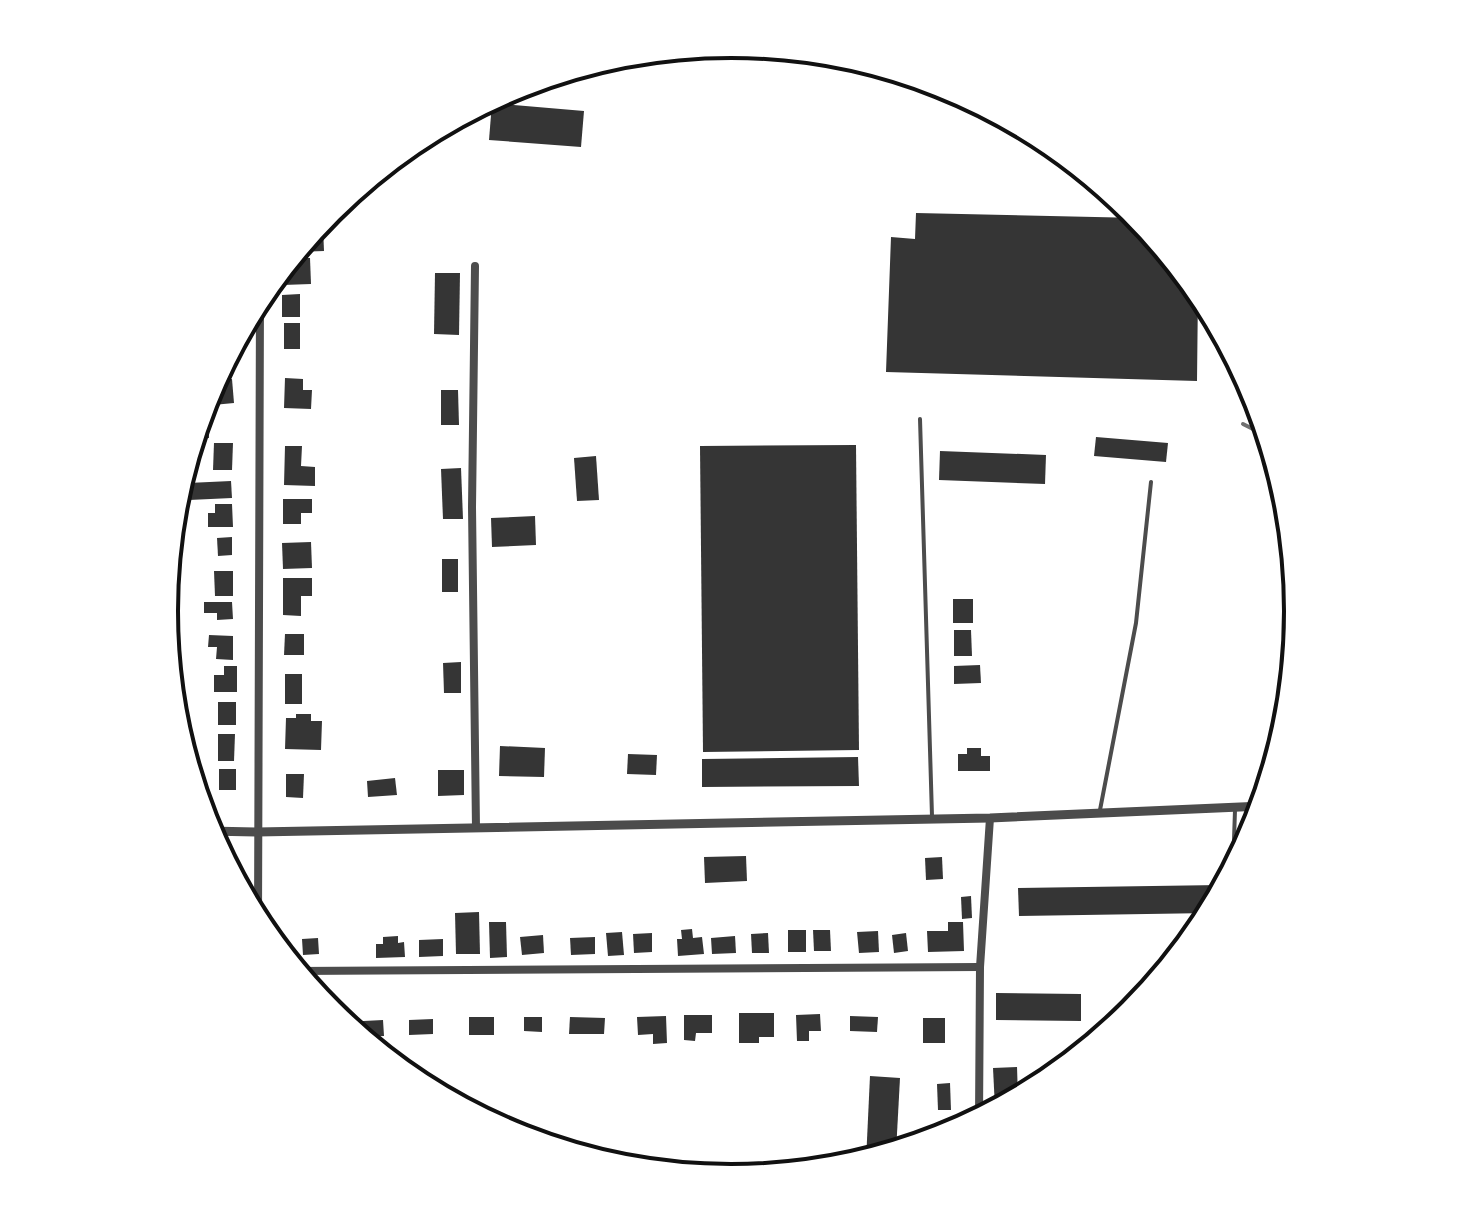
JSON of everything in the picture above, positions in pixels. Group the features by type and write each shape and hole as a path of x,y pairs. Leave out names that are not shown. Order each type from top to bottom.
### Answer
{"street":[{"path":"475,266 472,507 476,828"},
{"path":"258,897 260,322"},
{"path":"224,831 990,818 1249,806"},
{"path":"979,1106 980,967 990,818"},
{"path":"311,971 980,967"}],"lane":[{"path":"920,419 933,819"},
{"path":"1100,813 1136,623 1151,482"},
{"path":"1234,843 1235,807"}],"building":[{"path":"510,105 584,111 581,147 489,140 491,113"},
{"path":"916,213 1120,218 1171,275 1198,313 1197,381 886,372 891,237 915,239"},
{"path":"323,238 324,251 311,251"},
{"path":"306,258 310,258 311,284 285,285"},
{"path":"435,273 460,273 459,335 434,334"},
{"path":"300,294 300,317 282,317 282,295"},
{"path":"284,323 300,323 300,349 284,349"},
{"path":"285,378 303,379 303,390 312,390 311,409 284,408"},
{"path":"232,379 234,403 218,404 220,400"},
{"path":"441,390 458,390 459,425 441,425"},
{"path":"1096,437 1168,443 1166,462 1094,456"},
{"path":"214,443 233,443 232,470 213,470"},
{"path":"856,445 859,750 703,752 700,446"},
{"path":"285,446 302,446 301,466 315,467 315,486 284,485"},
{"path":"940,451 1046,455 1045,484 939,480"},
{"path":"596,456 599,500 577,501 574,458"},
{"path":"461,468 463,519 443,519 441,469"},
{"path":"231,481 232,498 190,500 194,483"},
{"path":"283,499 312,499 312,513 301,513 301,524 283,524"},
{"path":"215,504 232,504 233,527 208,527 208,513 215,513"},
{"path":"535,516 536,545 492,547 491,518"},
{"path":"232,537 232,555 218,556 217,538"},
{"path":"311,542 312,568 283,569 282,543"},
{"path":"442,559 458,559 458,592 442,592"},
{"path":"214,571 233,571 233,596 215,596"},
{"path":"283,578 312,578 312,596 301,596 301,616 283,615"},
{"path":"953,599 973,599 973,623 953,623"},
{"path":"204,602 232,602 233,619 217,620 217,613 204,613"},
{"path":"954,630 971,630 972,656 954,656"},
{"path":"285,634 304,634 304,655 284,655"},
{"path":"209,635 233,636 233,660 216,659 217,647 208,647"},
{"path":"461,662 461,693 444,693 443,663"},
{"path":"980,665 981,683 954,684 954,666"},
{"path":"224,666 237,666 237,692 214,692 214,675 224,675"},
{"path":"285,674 302,674 302,704 285,704"},
{"path":"218,702 236,702 236,725 218,725"},
{"path":"296,714 311,714 311,721 322,721 321,750 285,749 286,718 296,718"},
{"path":"218,734 235,734 234,761 218,761"},
{"path":"500,746 545,748 544,777 499,776"},
{"path":"967,748 981,748 981,756 990,756 990,771 958,771 958,754 967,754"},
{"path":"628,754 657,755 656,775 627,774"},
{"path":"858,757 859,786 702,787 702,759"},
{"path":"219,769 236,769 236,790 219,790"},
{"path":"438,770 464,770 464,795 438,796"},
{"path":"286,774 304,774 303,798 286,797"},
{"path":"395,778 397,795 368,797 367,781"},
{"path":"746,856 747,881 705,883 704,857"},
{"path":"942,857 943,879 926,880 925,858"},
{"path":"1213,885 1196,913 1019,916 1018,888"},
{"path":"971,896 972,918 962,919 961,897"},
{"path":"479,912 480,954 456,954 455,913"},
{"path":"489,922 506,922 507,957 490,958"},
{"path":"948,922 963,922 964,951 928,952 927,931 948,931"},
{"path":"692,929 693,938 702,937 704,954 678,956 677,939 682,939 681,930"},
{"path":"788,930 806,930 806,952 788,952"},
{"path":"813,930 830,930 831,951 814,951"},
{"path":"878,931 879,952 859,953 857,932"},
{"path":"622,932 624,955 608,956 606,933"},
{"path":"652,933 652,952 634,953 633,934"},
{"path":"768,933 769,953 752,953 751,934"},
{"path":"906,933 908,951 894,953 892,935"},
{"path":"543,935 544,953 522,955 520,937"},
{"path":"398,936 398,943 404,942 405,957 376,958 376,944 383,944 383,937"},
{"path":"735,936 736,953 712,954 711,938"},
{"path":"595,937 595,954 571,955 570,938"},
{"path":"318,938 319,954 303,955 302,939"},
{"path":"443,939 443,956 419,957 419,940"},
{"path":"996,993 1081,994 1081,1021 996,1020"},
{"path":"739,1013 774,1013 774,1037 759,1037 759,1043 739,1043"},
{"path":"820,1014 821,1031 809,1031 809,1041 797,1041 796,1015"},
{"path":"684,1015 712,1015 712,1033 696,1033 695,1041 684,1040"},
{"path":"666,1016 667,1043 653,1044 653,1034 638,1035 637,1017"},
{"path":"850,1016 878,1017 877,1032 850,1031"},
{"path":"469,1017 494,1017 494,1035 469,1035"},
{"path":"524,1017 542,1017 542,1032 524,1031"},
{"path":"570,1017 605,1018 604,1034 569,1034"},
{"path":"923,1018 945,1018 945,1043 923,1043"},
{"path":"433,1019 433,1034 409,1035 409,1020"},
{"path":"383,1020 384,1036 377,1036 360,1021"},
{"path":"1017,1067 1018,1085 995,1098 993,1068"},
{"path":"870,1076 900,1078 897,1140 867,1148"},
{"path":"950,1083 951,1110 938,1110 937,1084"}],"railway":[{"path":"1243,424 1254,430"}]}
